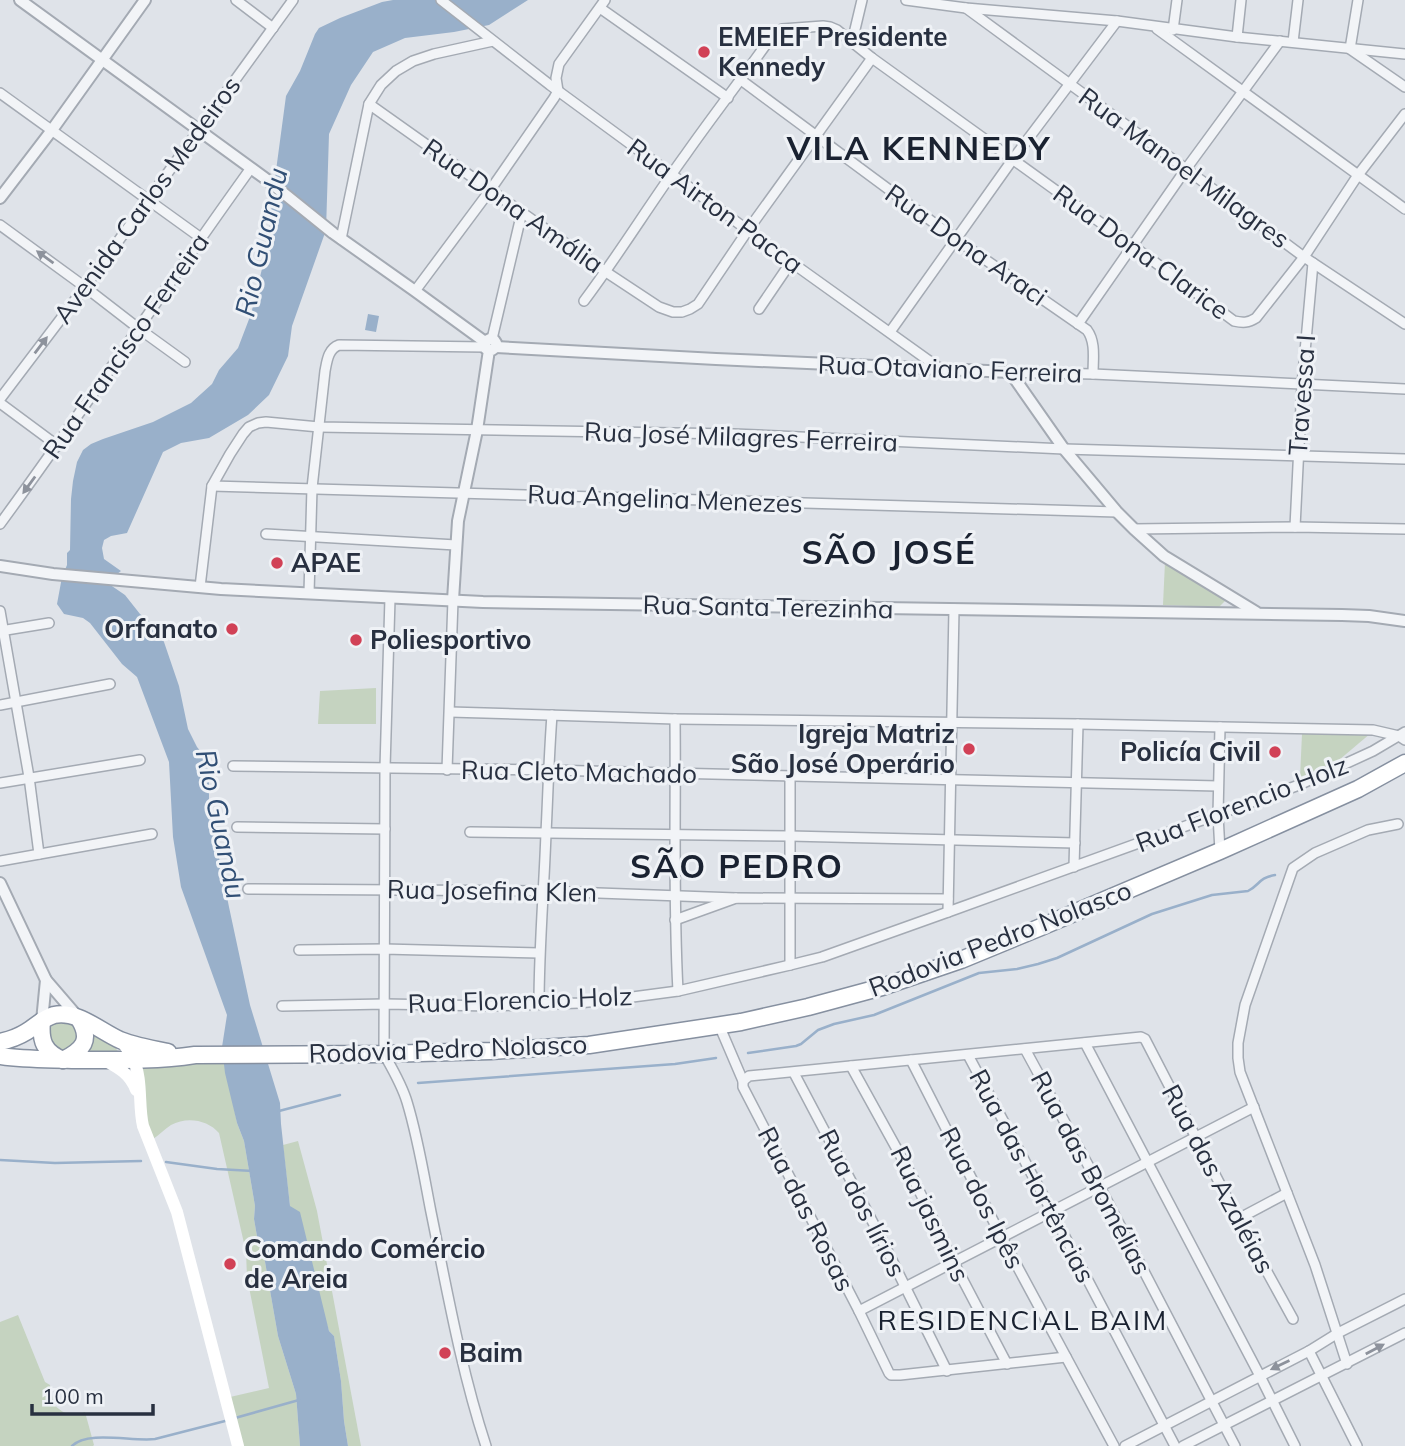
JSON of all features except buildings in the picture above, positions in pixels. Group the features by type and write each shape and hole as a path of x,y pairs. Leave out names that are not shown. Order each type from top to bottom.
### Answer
{"highway":[{"name":"Rodovia Pedro Nolasco","path":"0,1056 63,1060 134,1060 197,1055 491,1051 589,1045 719,1025 808,1007 882,987 984,950 1220,851 1358,789 1405,763"},
{"path":"0,1042 26,1032 48,1017 61,1014 79,1018 85,1038 79,1051 63,1060 51,1054 44,1044 41,1028 43,1021"},
{"name":"Rodovia Pedro Nolasco","path":"79,1018 121,1040 152,1049 197,1055"}],"main road":[{"path":"121,1040 134,1060 140,1115 186,1241 238,1446"},
{"path":"104,1060 127,1074 139,1097"}],"street":[{"path":"20,0 266,179 337,236 489,345"},
{"path":"0,198 145,0"},
{"path":"236,0 272,28"},
{"name":"Avenida Carlos Medeiros","path":"0,401 293,0"},
{"name":"Rua Airton Pacca","path":"441,0 558,91 939,368"},
{"path":"852,42 862,0"},
{"path":"906,0 1405,54"},
{"path":"1173,30 1177,0"},
{"path":"1237,37 1241,0"},
{"path":"1293,42 1298,0"},
{"path":"1350,49 1358,0"},
{"path":"415,291 491,189 558,91 556,78 559,64 603,4 728,98"},
{"name":"Rua Manoel Milagres","path":"966,8 1304,257 1405,324"},
{"path":"890,332 1013,159 1117,21"},
{"name":"Rua Dona Clarice","path":"741,80 776,31 823,26 837,30 1234,321 1249,323 1256,318 1304,257"},
{"path":"1154,27 1405,209"},
{"path":"337,236 369,104 381,85 396,71 413,61 493,41"},
{"path":"1078,324 1186,169 1280,41"},
{"path":"1350,49 1405,87"},
{"path":"748,230 872,58"},
{"path":"584,301 671,174 741,80"},
{"name":"Rua Dona Araci","path":"741,80 957,240 1087,330 1092,336 1093,374"},
{"path":"0,93 201,238"},
{"name":"Rua Dona Amália","path":"369,104 606,272 659,307 673,312 682,312 698,304 748,230"},
{"path":"1304,257 1358,175 1405,114"},
{"name":"Rua Francisco Ferreira","path":"0,524 58,446 251,168"},
{"path":"447,770 456,545 489,345 522,212"},
{"path":"0,225 185,362"},
{"path":"759,309 791,262"},
{"name":"Travessa I","path":"1295,527 1302,385 1313,263"},
{"name":"Rua Otaviano Ferreira","path":"319,427 327,362 333,347 339,345 489,345 716,359 1405,389"},
{"path":"1010,372 1065,449 1134,529 1164,556 1258,613"},
{"path":"0,401 58,446"},
{"name":"Rua José Milagres Ferreira","path":"200,587 212,486 238,440 249,427 266,422 319,427 734,434 1065,449 1405,460"},
{"path":"309,593 312,488 319,427"},
{"name":"Rua Angelina Menezes","path":"212,486 1117,512"},
{"path":"1134,529 1405,529"},
{"path":"266,534 456,545"},
{"name":"Rua Santa Terezinha","path":"0,566 131,582 390,598 954,610 1258,613 1369,616 1405,621"},
{"path":"390,598 383,890 384,1054 407,1101 460,1352 486,1446"},
{"path":"1225,614 1233,599"},
{"path":"948,912 954,610"},
{"path":"0,611 1,631 29,777 39,854"},
{"path":"1,631 48,623"},
{"path":"0,705 110,684"},
{"path":"450,712 675,719 1373,730 1403,736"},
{"path":"539,1004 547,770 552,715"},
{"path":"675,719 677,991"},
{"path":"1074,867 1078,724"},
{"path":"1220,727 1220,851"},
{"name":"Rua Florencio Holz","path":"282,1006 491,1006 625,999 677,991 790,965 821,957 1218,815 1320,776 1403,736"},
{"path":"0,783 140,760"},
{"name":"Rua Cleto Machado","path":"233,766 547,770 1218,786"},
{"path":"790,777 790,965"},
{"path":"1347,1364 1315,1265 1240,1072 1238,1043 1245,1005 1293,868 1315,853 1368,830 1398,824"},
{"path":"237,827 385,829"},
{"path":"470,832 1075,843"},
{"path":"0,861 152,834"},
{"path":"0,883 46,980 79,1018"},
{"name":"Rua Josefina Klen","path":"248,889 543,891 736,898 948,899"},
{"path":"675,920 736,898"},
{"path":"299,950 539,953"},
{"path":"43,1021 46,980"},
{"name":"Rua das Rosas","path":"719,1025 743,1081 743,1087 887,1369 891,1375 947,1371"},
{"name":"Rua das Azaléias","path":"1085,1044 1133,1037 1145,1039 1293,1319"},
{"path":"743,1081 749,1076 1085,1044 1295,1446"},
{"name":"Rua das Bromélias","path":"1025,1049 1236,1446"},
{"name":"Rua das Hortências","path":"968,1055 1175,1446"},
{"name":"Rua dos Ipês","path":"911,1060 1002,1238 1114,1446"},
{"name":"Rua jasmins","path":"851,1066 914,1180 1007,1364"},
{"name":"Rua dos lírios","path":"794,1073 947,1371"},
{"path":"859,1311 1254,1107"},
{"path":"1238,1219 1287,1193"},
{"path":"1125,1446 1405,1299"},
{"path":"1183,1446 1405,1334"},
{"path":"1309,1351 1357,1446"},
{"path":"947,1371 1066,1357"}],"green space":[{"path":"1165,562 1228,598 1219,607 1163,605"},
{"path":"376,688 376,724 318,724 320,691"},
{"path":"1371,733 1339,760 1300,778 1302,734"},
{"path":"62,1019 77,1025 79,1041 64,1051 53,1047 48,1033 53,1024"},
{"path":"91,1031 114,1046 120,1054 88,1051"},
{"path":"224,1059 237,1123 244,1141 258,1242 264,1256 278,1336 296,1394 300,1446 243,1446 230,1397 269,1388 247,1277 246,1252 219,1133 203,1122 190,1120 171,1125 153,1139 149,1131 137,1063"},
{"path":"298,1141 317,1211 361,1446 348,1446 334,1336 329,1331 290,1206 283,1145"},
{"path":"18,1315 45,1382 50,1385 54,1405 68,1414 85,1412 93,1446 0,1446 0,1322"}],"water":[{"path":"393,0 528,0 489,25 405,38 373,52 351,85 329,134 326,230 292,326 288,356 269,395 248,415 209,438 181,443 163,452 127,533 104,540 102,548 104,559 121,571 106,582 125,595 140,614 156,626 164,642 179,686 188,729 207,759 209,808 229,907 250,1005 280,1103 290,1206 300,1212 329,1331 334,1336 341,1381 348,1446 300,1446 296,1394 278,1336 264,1256 258,1242 244,1141 225,1073 222,1047 227,1015 181,887 173,837 169,762 137,677 122,664 90,623 83,618 64,614 57,604 67,565 67,553 70,550 73,481 83,450 91,444 153,422 191,403 212,384 219,370 238,348 251,314 268,244 286,96 319,28"},
{"path":"368,314 379,316 376,332 365,330"}],"waterway":[{"path":"748,1053 796,1046 818,1030 874,1015 979,973 1017,969 1057,958 1152,914 1212,895 1248,891 1265,878 1275,875"},
{"path":"418,1083 675,1064 716,1058"},
{"path":"279,1111 340,1095"},
{"path":"0,1160 55,1163 141,1161"},
{"path":"166,1162 253,1171"},
{"path":"235,1418 299,1400"},
{"path":"72,1446 79,1441 99,1438 155,1439 229,1420"}],"place":[{"name":"EMEIEF Presidente Kennedy","path":"704,52"},
{"name":"APAE","path":"277,563"},
{"name":"Orfanato","path":"232,629"},
{"name":"Poliesportivo","path":"356,640"},
{"name":"Igreja Matriz São José Operário","path":"969,749"},
{"name":"Policía Civil","path":"1275,752"},
{"name":"Comando Comércio de Areia","path":"230,1264"},
{"name":"Baim","path":"445,1353"}],"district":[{"name":"VILA KENNEDY","path":"919,148"},
{"name":"SÃO JOSÉ","path":"889,552"},
{"name":"SÃO PEDRO","path":"737,866"},
{"name":"RESIDENCIAL BAIM","path":"1023,1320"}],"water label":[{"name":"Rio Guandu","path":"261,242"},
{"name":"Rio Guandu","path":"221,824"}]}
